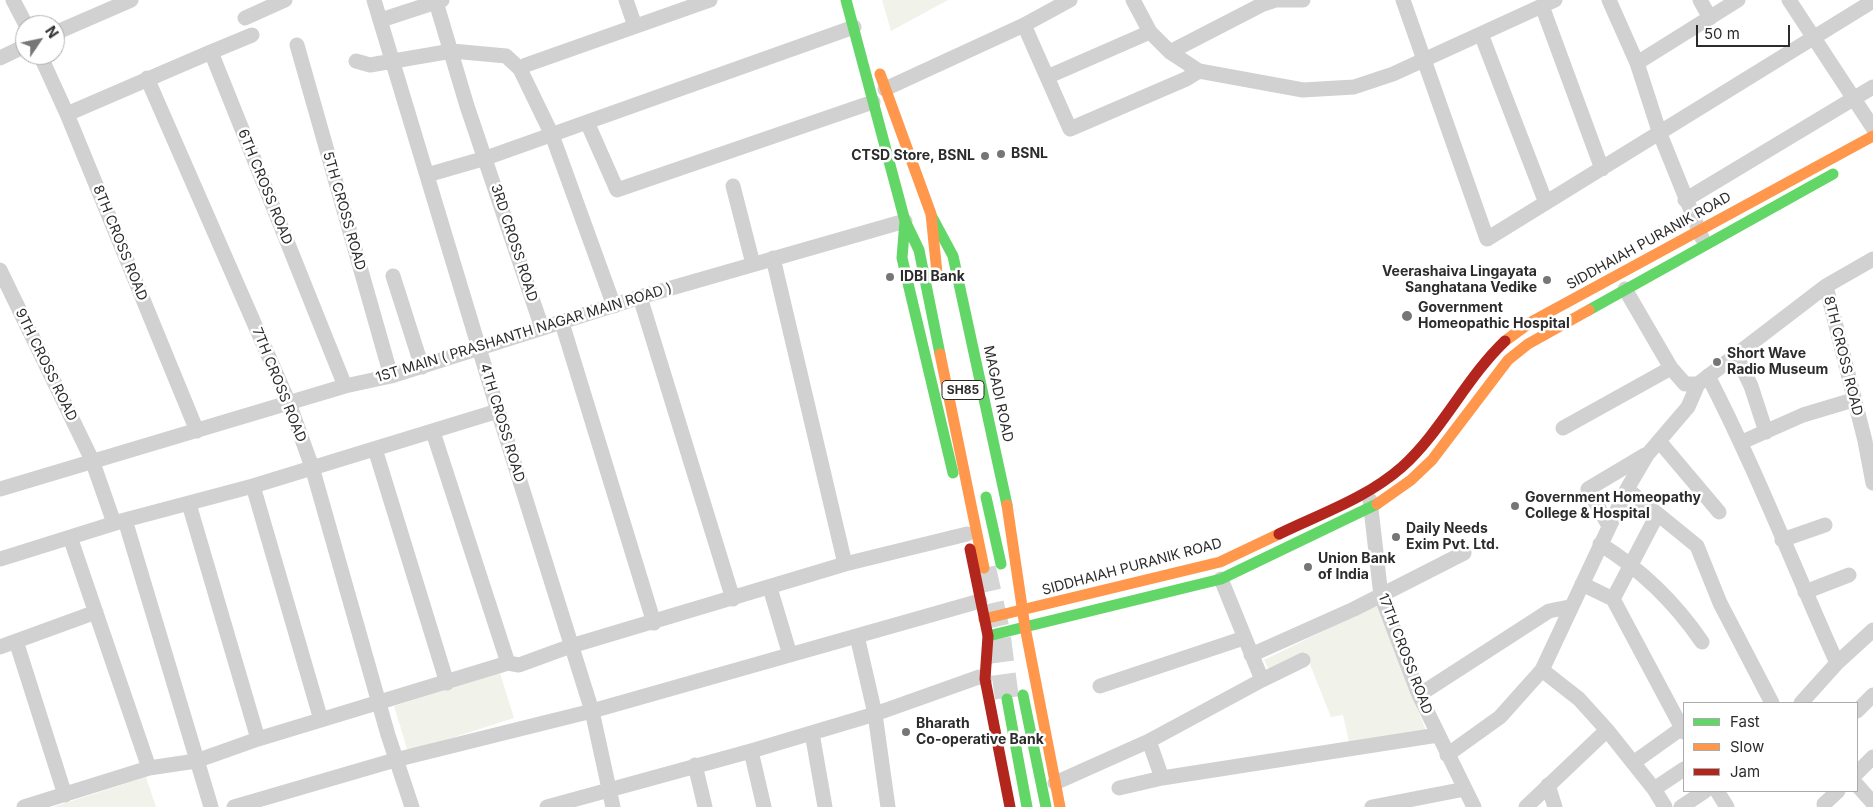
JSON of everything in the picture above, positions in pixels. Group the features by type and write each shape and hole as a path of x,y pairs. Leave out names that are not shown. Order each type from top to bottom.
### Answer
{"main road":[{"name":"SH85","path":"846,0 905,221 919,250 984,568"},
{"name":"MAGADI ROAD","path":"876,61 931,214 953,256 1009,514 1025,627 1060,807"},
{"name":"SIDDHAIAH PURANIK ROAD","path":"984,619 1024,611 1220,562 1369,491 1402,467 1443,418 1491,354 1513,334 1531,322 1698,230 1873,136"},
{"path":"988,636 1221,579 1372,507 1411,480 1432,460 1508,360 1528,344 1840,170"},
{"name":"SH85","path":"931,214 934,259 940,288"},
{"name":"SH85","path":"905,221 902,258 967,534 988,636 985,678 1008,807"},
{"path":"984,488 1000,564"},
{"path":"1023,695 1046,807"},
{"path":"1007,699 1027,807"}],"street":[{"path":"13,0 21,15"},
{"path":"65,29 131,0"},
{"path":"245,18 285,0"},
{"name":"4TH CROSS ROAD","path":"374,0 498,411 592,711 613,807"},
{"path":"626,0 635,26"},
{"path":"520,69 526,65 710,0"},
{"path":"885,89 1024,25 1070,0"},
{"path":"1133,0 1150,32 1170,52 1199,71 1303,90 1354,88 1424,60 1549,3 1602,169"},
{"path":"1170,52 1276,0 1303,0"},
{"path":"1403,0 1487,239 1873,1"},
{"path":"1609,0 1637,64 1660,134 1705,244"},
{"path":"1700,0 1710,18"},
{"path":"1637,64 1738,0"},
{"path":"1789,0 1873,128"},
{"path":"381,20 439,1"},
{"name":"3RD CROSS ROAD","path":"439,1 467,106 542,328"},
{"path":"1024,25 1070,130 1186,79 1199,71"},
{"path":"426,175 486,158 854,27"},
{"path":"1047,77 1150,32"},
{"path":"1481,34 1546,202"},
{"path":"68,114 147,78 252,35"},
{"name":"5TH CROSS ROAD","path":"297,45 391,376"},
{"path":"0,58 15,51"},
{"path":"356,61 370,65 452,51 506,56 520,69 552,135 614,306"},
{"name":"6TH CROSS ROAD","path":"211,52 345,386"},
{"name":"8TH CROSS ROAD","path":"45,65 68,114 197,431"},
{"name":"7TH CROSS ROAD","path":"147,78 289,403 312,467 395,760 412,807"},
{"path":"1686,200 1873,86"},
{"path":"587,122 617,190 873,102"},
{"path":"733,186 753,264"},
{"name":"1ST MAIN ( PRASHANTH NAGAR MAIN ROAD )","path":"1,486 197,431 345,386 422,367 542,328 772,258 905,221"},
{"path":"772,258 845,564"},
{"path":"1447,755 1500,717 1542,670 1627,489 1647,455 1688,407 1703,380 1826,286 1873,259"},
{"name":"9TH CROSS ROAD","path":"0,270 92,460 119,522"},
{"path":"393,276 422,367"},
{"name":"8TH CROSS ROAD","path":"1826,286 1853,400 1869,437 1873,483"},
{"path":"1625,289 1671,368 1685,384 1703,380"},
{"path":"640,298 733,599"},
{"path":"562,323 654,623"},
{"path":"1736,355 1751,386 1766,432"},
{"path":"1563,428 1671,368"},
{"path":"1703,380 1742,442 1782,540 1837,664"},
{"path":"1742,442 1803,415 1853,400"},
{"path":"0,559 119,522 253,486 498,411"},
{"path":"433,432 508,664"},
{"path":"1659,441 1719,512"},
{"path":"375,449 447,683"},
{"path":"1609,526 1588,489 1647,455"},
{"path":"253,486 321,720"},
{"path":"1627,489 1697,546 1720,603 1771,702"},
{"name":"17TH CROSS ROAD","path":"1369,491 1381,596 1419,695 1474,807"},
{"path":"189,504 258,739"},
{"path":"1613,599 1657,515"},
{"path":"119,522 211,807"},
{"path":"1782,540 1825,525"},
{"path":"24,807 149,768 196,761 258,739 508,664 519,665 571,646 654,623 845,564 967,534"},
{"path":"70,537 149,768"},
{"path":"1600,544 1631,563 1681,612 1702,642"},
{"path":"1251,655 1381,596 1464,553"},
{"path":"1805,592 1849,575"},
{"path":"1221,579 1262,680"},
{"path":"1582,584 1613,599 1683,730 1633,763"},
{"path":"770,588 790,655"},
{"path":"234,807 395,760 592,711 980,601"},
{"path":"1419,695 1549,611 1570,607"},
{"path":"0,647 96,612"},
{"path":"1802,702 1837,664 1873,630"},
{"path":"857,636 875,714 888,807"},
{"path":"1100,686 1244,638"},
{"path":"16,642 65,795"},
{"path":"1055,783 1148,741 1262,680 1304,660"},
{"path":"1542,670 1579,699 1608,730 1654,789 1665,807"},
{"path":"547,807 609,788 751,751 875,714 979,677 985,678"},
{"path":"1858,710 1873,696"},
{"path":"1526,807 1608,730"},
{"path":"812,733 825,807"},
{"path":"1119,788 1162,778 1438,735"},
{"path":"1148,741 1162,778"},
{"path":"751,751 764,807"},
{"path":"1858,772 1873,757"},
{"path":"695,765 705,807"},
{"path":"1654,789 1683,770"},
{"path":"1548,785 1555,807"},
{"path":"1858,786 1873,803"},
{"path":"1372,807 1465,789"},
{"path":"1681,807 1704,792"},
{"path":"1718,792 1727,807"},
{"path":"1822,801 1836,792"}],"shaded area":[{"path":"882,0 948,0 891,31"},
{"path":"1376,605 1427,733 1349,742 1343,715 1331,717 1305,652 1269,670 1264,660"},
{"path":"500,673 514,718 408,752 394,706"},
{"path":"146,777 156,807 53,807"}],"tunnel":[{"path":"984,568 998,631 1007,699"}],"traffic: fast":[{"path":"846,0 905,221 919,250 940,354"},
{"path":"1589,310 1833,174"},
{"path":"932,217 953,256 1007,505"},
{"path":"905,221 902,258 953,473"},
{"path":"986,497 1001,564"},
{"path":"988,636 1221,579 1377,504"},
{"path":"1023,695 1046,807"},
{"path":"1007,699 1027,807"}],"traffic: slow":[{"path":"880,74 931,214 937,273"},
{"path":"1505,341 1531,322 1873,136"},
{"path":"1377,504 1411,480 1432,460 1508,360 1528,344 1589,310"},
{"path":"940,354 984,568"},
{"path":"1007,505 1025,627 1060,807"},
{"path":"984,619 1220,562 1279,534"}],"traffic: jam":[{"path":"1279,534 1359,497 1402,467 1416,453 1478,371 1505,341"},
{"path":"970,549 988,636 985,679 1010,807"}],"place":[{"name":"BSNL","path":"1001,154"},
{"name":"CTSD Store, BSNL","path":"985,156"},
{"name":"IDBI Bank","path":"890,277"},
{"name":"Veerashaiva Lingayata Sanghatana Vedike","path":"1547,280"},
{"name":"Government Homeopathic Hospital","path":"1407,316"},
{"name":"Short Wave Radio Museum","path":"1717,362"},
{"name":"Government Homeopathy College & Hospital","path":"1515,506"},
{"name":"Daily Needs Exim Pvt. Ltd.","path":"1396,537"},
{"name":"Union Bank of India","path":"1308,567"},
{"name":"Bharath Co-operative Bank","path":"906,732"}]}
